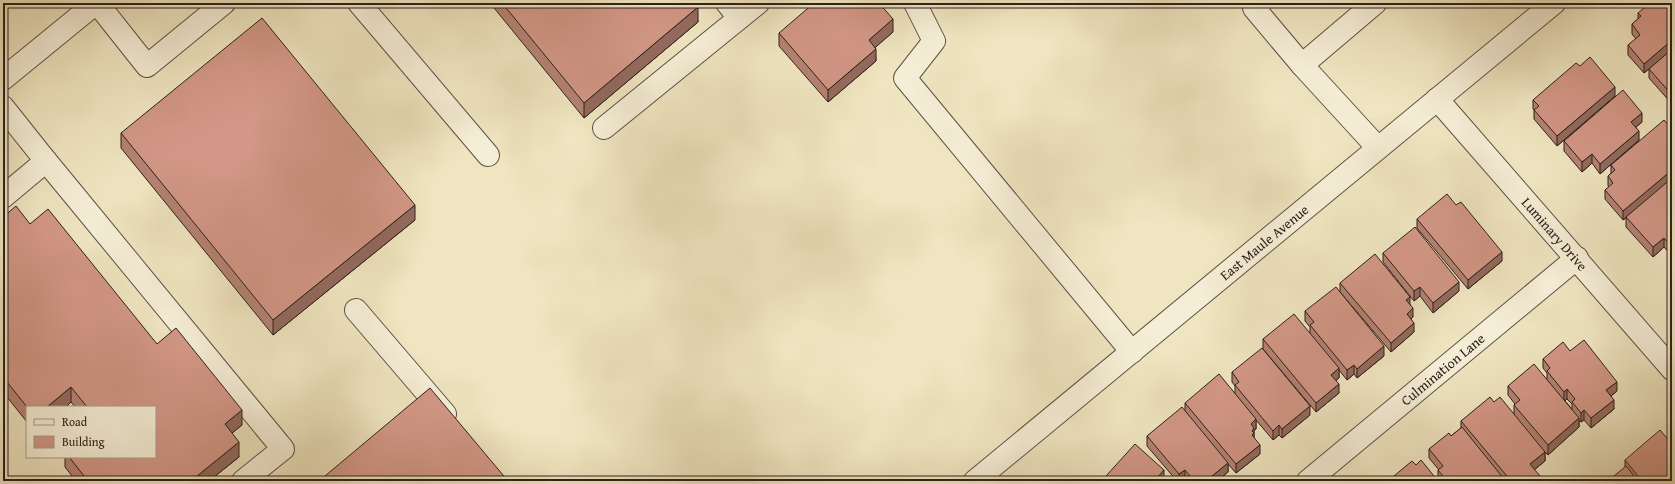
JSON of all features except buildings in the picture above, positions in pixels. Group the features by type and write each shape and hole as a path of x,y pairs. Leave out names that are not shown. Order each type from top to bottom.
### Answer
{"street":[{"path":"6,69 87,6 148,66 224,3"},
{"path":"359,3 488,155"},
{"path":"604,128 733,11 758,3"},
{"path":"915,3 934,41 905,78 1132,352"},
{"path":"1260,3 1254,8 1302,65 1378,148"},
{"path":"1302,65 1375,3"},
{"name":"East Maule Avenue","path":"975,481 1554,3"},
{"name":"Luminary Drive","path":"1437,99 1577,258 1672,369"},
{"path":"3,107 283,449 243,481"},
{"path":"3,196 46,161"},
{"name":"Culmination Lane","path":"1308,481 1577,258"},
{"path":"356,310 456,428"}]}
